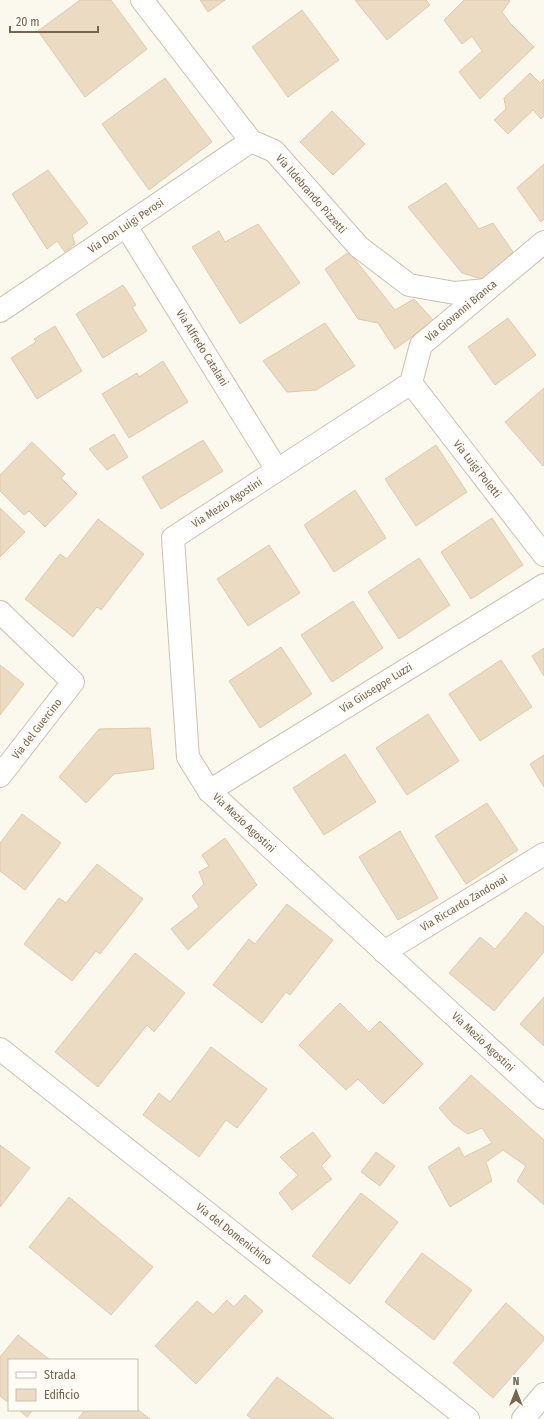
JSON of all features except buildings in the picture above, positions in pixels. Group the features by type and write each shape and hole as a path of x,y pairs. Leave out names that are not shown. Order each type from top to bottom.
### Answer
{"street":[{"name":"Via Ildebrando Pizzetti","path":"142,0 251,141 274,151 359,247 409,285 454,293 486,290"},
{"name":"Via Don Luigi Perosi","path":"0,311 251,141"},
{"name":"Via Alfredo Catalani","path":"126,226 277,470"},
{"name":"Via Giovanni Branca","path":"411,383 421,345 544,242"},
{"path":"277,470 411,383"},
{"name":"Via Luigi Poletti","path":"411,383 544,555"},
{"name":"Via Mezio Agostini","path":"277,470 173,538 188,757 209,791 544,1098"},
{"name":"Via Giuseppe Luzzi","path":"209,791 544,586"},
{"name":"Via del Guercino","path":"0,612 73,682 0,776"},
{"name":"Via Riccardo Zandonai","path":"384,952 544,854"},
{"name":"Via del Domenichino","path":"0,1049 468,1419"},
{"path":"522,1419 544,1394"}]}
